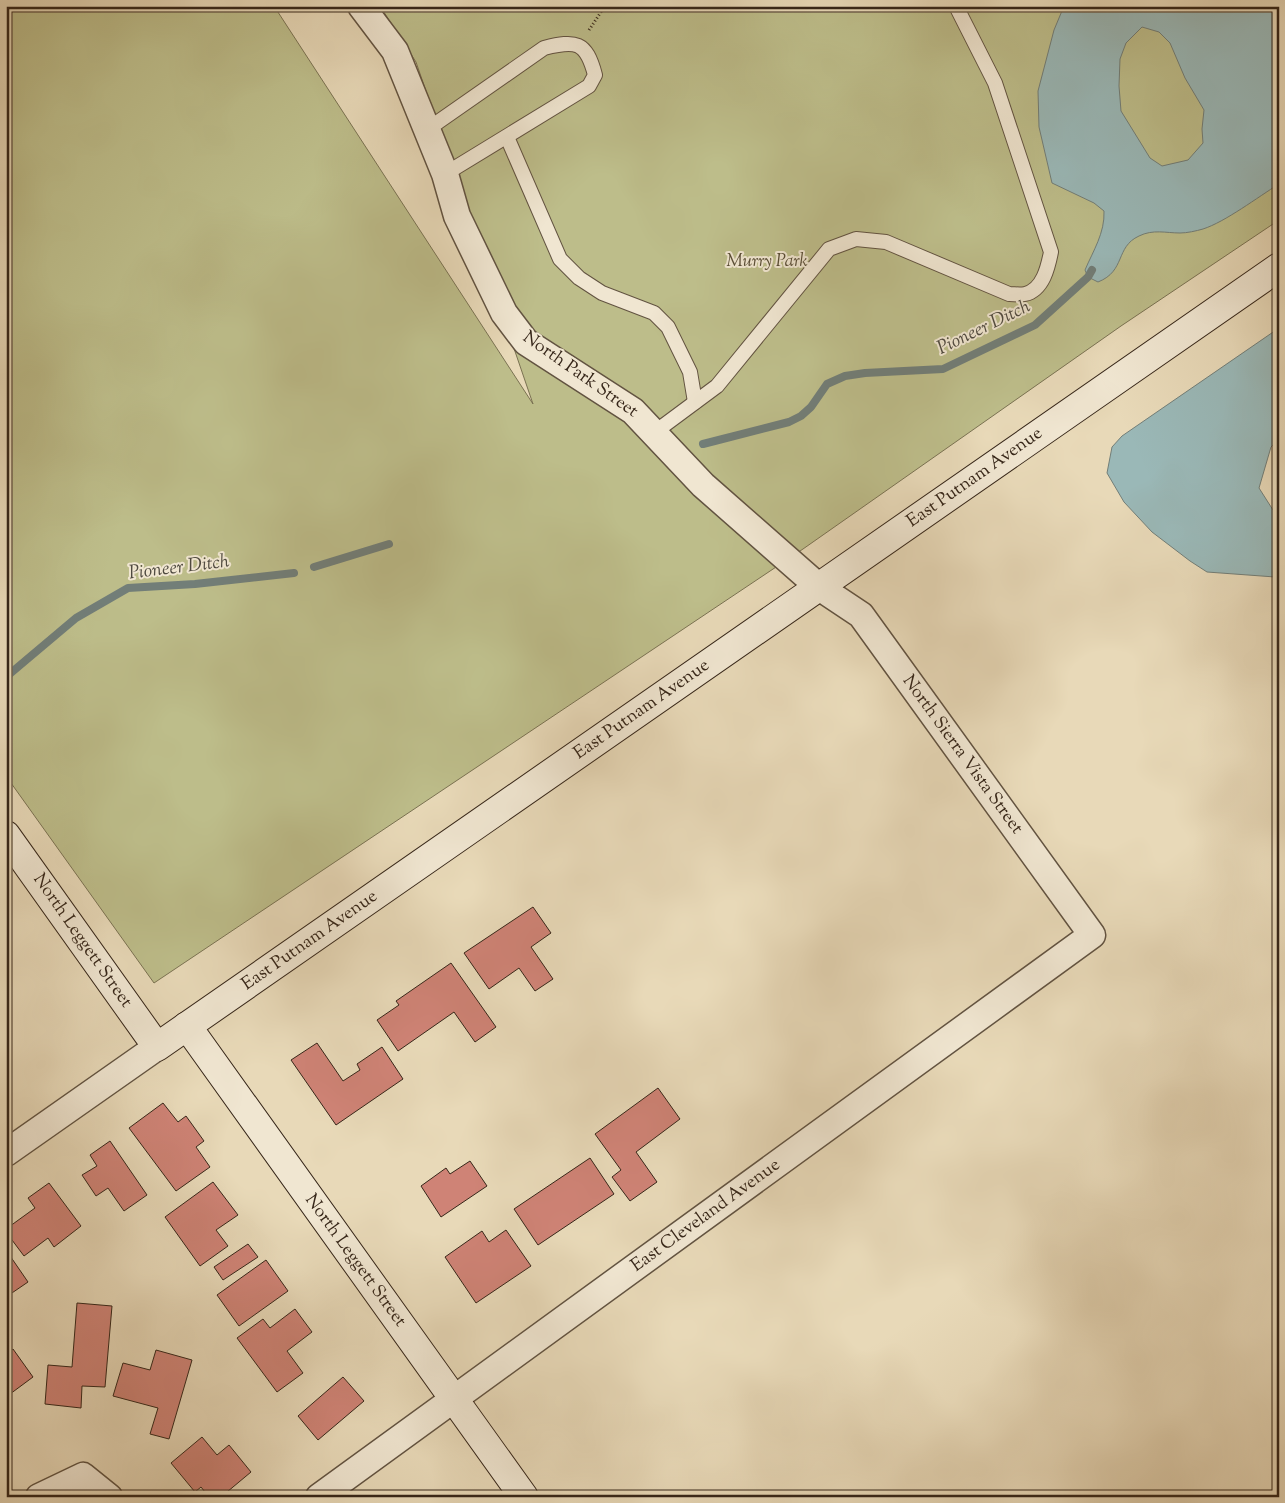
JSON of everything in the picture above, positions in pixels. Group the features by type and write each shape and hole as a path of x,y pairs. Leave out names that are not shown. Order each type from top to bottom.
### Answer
{"street":[{"name":"North Park Street","path":"361,6 395,51 445,174 457,216 504,313 526,342 633,411 655,432 702,484 819,586"},
{"name":"East Putnam Avenue","path":"6,1153 1279,267"},
{"name":"North Sierra Vista Street","path":"819,586 861,615 1092,935"},
{"name":"North Leggett Street","path":"6,835 157,1047"},
{"name":"East Cleveland Avenue","path":"319,1497 1092,935"},
{"name":"North Leggett Street","path":"187,1026 524,1497"},
{"path":"39,1497 83,1476 109,1497"}],"lane":[{"path":"655,432 717,386 829,248 856,238 886,242 1009,294 1026,294 1039,285 1048,269 1051,252 995,83 956,6"},
{"path":"428,129 544,48 566,42 579,45 591,58 595,75 589,86 445,174"},
{"path":"507,137 560,259 579,278 602,293 654,313 668,327 690,372 695,402"}],"path":[{"path":"579,45 601,12 602,6"}],"green space":[{"name":"Murry Park","path":"6,6 274,6 533,404 416,62 380,6 1279,6 1279,220 1121,326 803,549 154,983 6,776"}],"water":[{"path":"1064,6 1277,6 1279,10 1279,184 1212,226 1192,232 1154,232 1139,236 1126,246 1117,266 1107,277 1098,282 1088,277 1085,270 1101,234 1104,211 1094,203 1052,183 1039,127 1038,91 1054,30","holes":["1142,27 1159,32 1170,43 1185,78 1204,110 1203,143 1188,160 1162,166 1150,158 1121,111 1119,86 1120,59 1126,43"]},
{"path":"1279,328 1279,439 1271,447 1259,488 1273,510 1279,511 1279,576 1207,572 1152,532 1124,502 1107,473 1112,447 1122,436"}],"building":[{"path":"533,907 551,933 531,947 553,979 535,991 519,968 489,989 464,953"},
{"path":"451,963 496,1027 475,1042 454,1012 398,1051 377,1020 399,1005 396,1001"},
{"path":"317,1043 343,1081 360,1070 357,1064 382,1047 403,1079 336,1125 291,1060"},
{"path":"658,1088 680,1119 636,1152 657,1182 630,1201 612,1177 621,1170 595,1134"},
{"path":"163,1103 178,1122 186,1116 204,1141 196,1147 210,1167 176,1191 129,1128"},
{"path":"110,1141 147,1195 124,1211 108,1188 96,1196 82,1175 97,1166 90,1155"},
{"path":"590,1158 614,1194 538,1245 514,1209"},
{"path":"470,1161 487,1186 441,1217 421,1186 446,1168 450,1174"},
{"path":"213,1182 238,1215 216,1230 228,1246 200,1266 165,1217"},
{"path":"49,1183 81,1226 54,1247 48,1238 24,1256 6,1232 6,1229 35,1208 28,1198"},
{"path":"506,1230 531,1266 476,1303 445,1257 482,1231 489,1242"},
{"path":"248,1244 258,1257 223,1280 214,1267"},
{"path":"6,1250 28,1282 6,1297"},
{"path":"266,1260 288,1291 239,1326 217,1295"},
{"path":"77,1303 112,1306 105,1387 82,1386 81,1408 45,1404 48,1365 72,1367"},
{"path":"295,1309 312,1332 287,1351 303,1373 277,1392 237,1338 263,1319 270,1328"},
{"path":"13,1349 33,1377 6,1397 6,1354"},
{"path":"156,1350 192,1360 169,1439 150,1434 158,1408 113,1396 123,1363 150,1370"},
{"path":"343,1377 364,1401 318,1440 298,1416"},
{"path":"202,1437 217,1455 229,1445 251,1472 221,1497 209,1497 201,1487 195,1492 171,1463"}],"waterway":[{"name":"Pioneer Ditch","path":"703,444 789,422 801,416 811,407 827,384 845,376 865,373 943,369 1035,325 1088,277 1092,270"},
{"name":"Pioneer Ditch","path":"314,567 389,544"},
{"name":"Pioneer Ditch","path":"6,677 76,618 128,588 195,584 294,573"}]}
